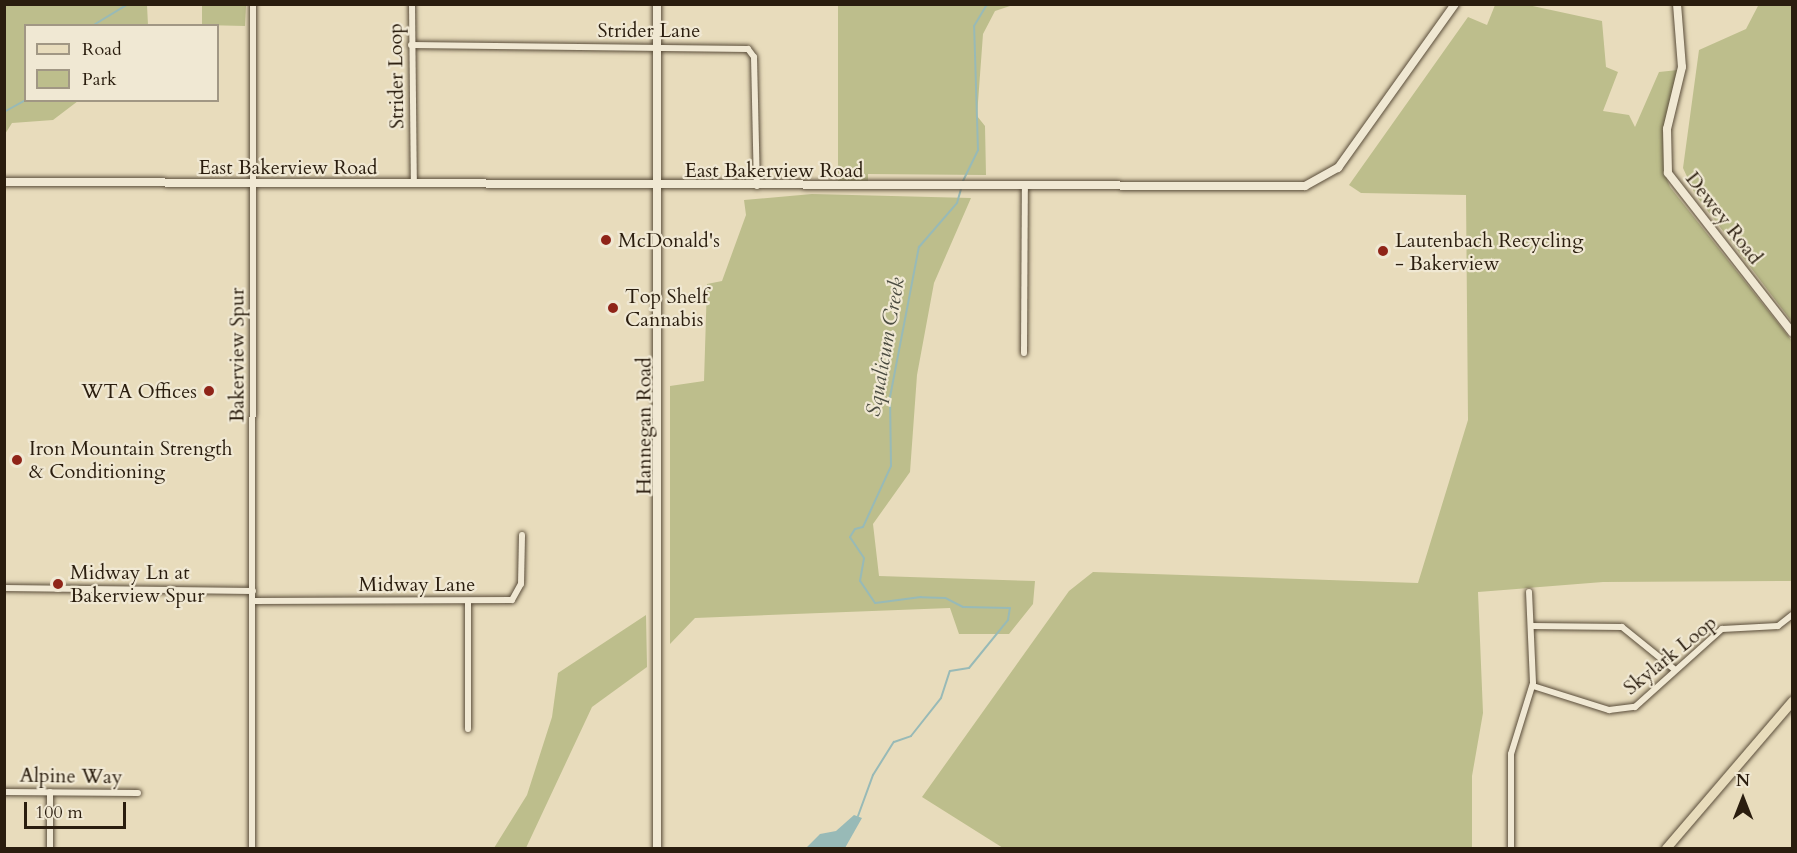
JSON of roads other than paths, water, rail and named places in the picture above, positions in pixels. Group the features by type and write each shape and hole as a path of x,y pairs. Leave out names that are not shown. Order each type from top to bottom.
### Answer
{"main road":[{"name":"Hannegan Road","path":"657,4 660,187 657,849"},
{"name":"East Bakerview Road","path":"4,182 660,187 1305,186 1338,168 1455,4"},
{"name":"Dewey Road","path":"1677,4 1682,67 1667,129 1668,172 1792,332"},
{"path":"1666,849 1792,701"}],"street":[{"name":"Bakerview Spur","path":"252,849 253,4"},
{"name":"Strider Loop","path":"412,4 414,184"},
{"name":"Strider Lane","path":"411,45 736,47 752,52 757,186"},
{"path":"1024,353 1025,186"},
{"name":"Midway Lane","path":"253,601 512,600 519,594 522,535"},
{"path":"4,588 254,591"},
{"path":"1511,849 1511,754 1533,686 1528,592"},
{"path":"468,601 468,729"},
{"name":"Skylark Loop","path":"1533,686 1622,710 1635,707 1674,669 1722,629 1778,626 1792,615"},
{"path":"1531,626 1622,627 1674,669"},
{"name":"Alpine Way","path":"4,792 138,793"},
{"path":"50,792 50,849"}],"water":[{"path":"854,815 862,818 845,848 806,848 820,834 836,831"}],"waterway":[{"path":"95,24 128,4"},
{"name":"Squalicum Creek","path":"962,183 978,150 974,26 987,4"},
{"path":"4,112 24,101"},
{"name":"Squalicum Creek","path":"858,816 873,775 894,742 911,736 941,698 950,671 969,668 1008,620 1010,608 963,607 945,598 921,597 875,603 860,581 864,558 850,537 855,529 863,527 891,466 890,397 919,247 957,203 961,189"}],"place":[{"name":"McDonald's","path":"606,240"},
{"name":"Lautenbach Recycling - Bakerview","path":"1383,251"},
{"name":"Top Shelf Cannabis","path":"613,308"},
{"name":"WTA Offices","path":"209,391"},
{"name":"Iron Mountain Strength & Conditioning","path":"17,460"},
{"name":"Midway Ln at Bakerview Spur","path":"58,584"}]}
